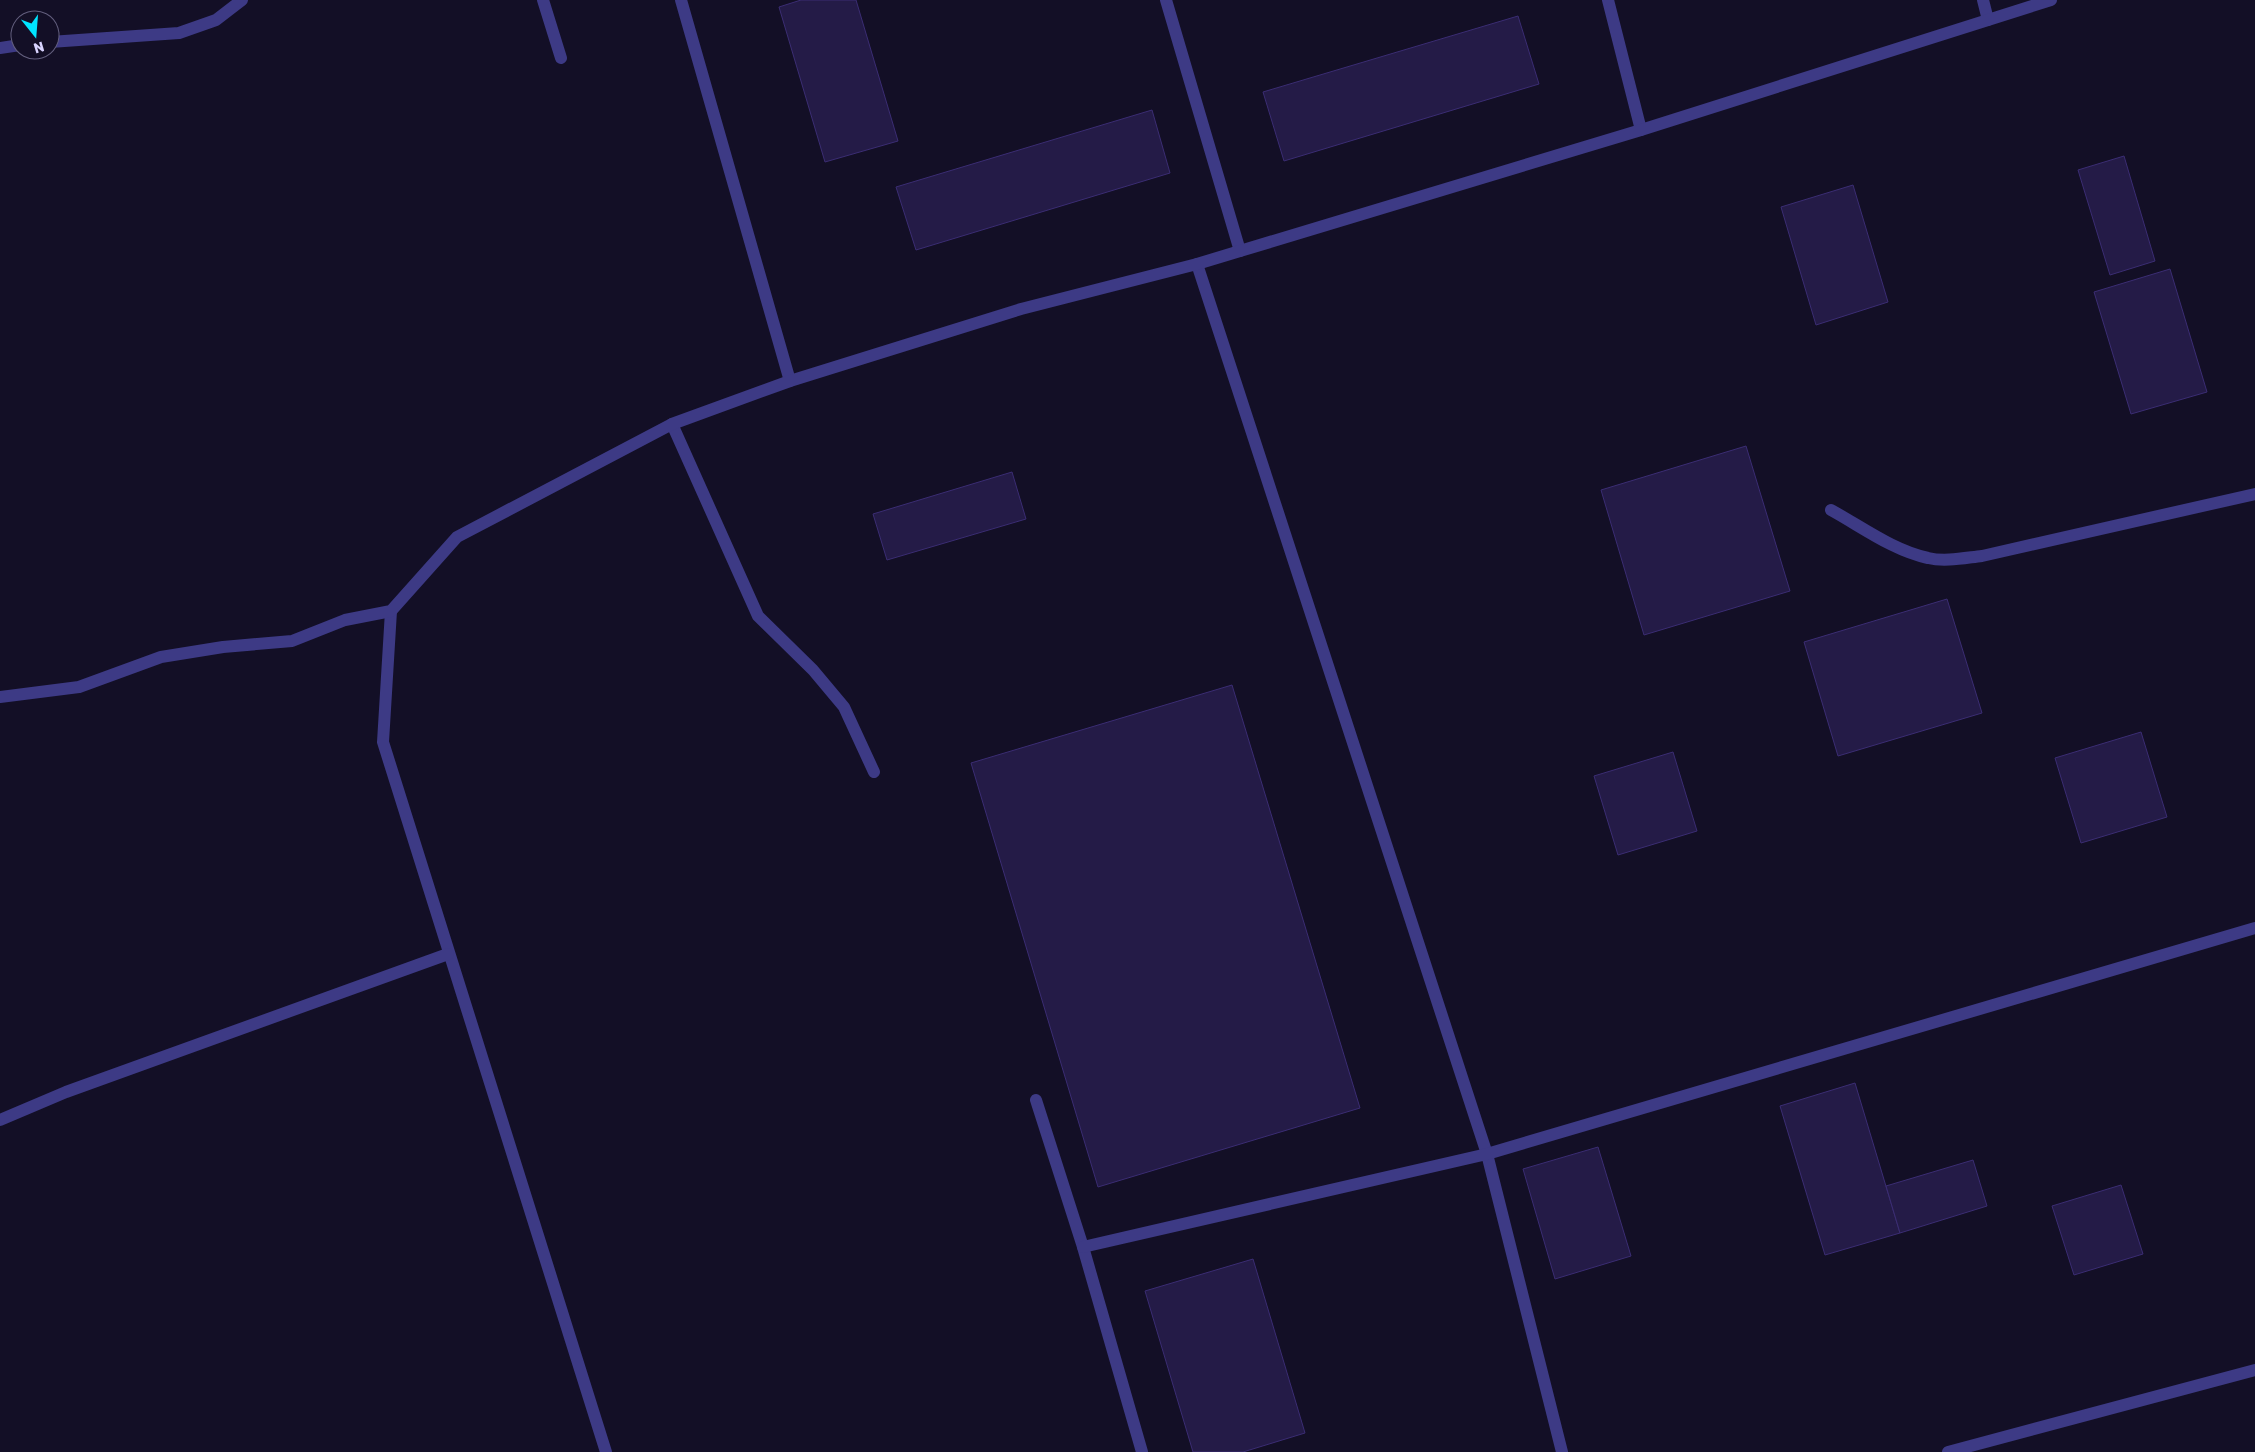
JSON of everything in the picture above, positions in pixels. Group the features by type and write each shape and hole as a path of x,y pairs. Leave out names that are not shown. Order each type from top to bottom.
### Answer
{"street":[{"path":"60,41 179,33 216,20 242,0"},
{"path":"543,0 561,58"},
{"path":"682,0 790,380"},
{"path":"1166,0 1240,251"},
{"path":"1608,0 1641,130"},
{"path":"1983,0 1988,20"},
{"path":"0,697 79,687 161,657 223,647 292,641 345,620 391,611 458,537 672,424 790,380 1021,309 1197,264 1641,130 2051,0"},
{"path":"1197,264 1487,1154 1562,1452"},
{"path":"672,424 758,616 813,670 844,707 874,772"},
{"path":"1832,510 1907,551 1929,558 1947,560 1982,556 2255,494"},
{"path":"391,611 383,742 448,954 606,1452"},
{"path":"1083,1247 1487,1154 2255,928"},
{"path":"0,1120 66,1092 448,954"},
{"path":"1036,1100 1083,1247 1142,1452"},
{"path":"1948,1452 2255,1370"}],"building":[{"path":"801,0 856,0 898,141 825,162 779,7"},
{"path":"1518,16 1539,84 1284,161 1263,92"},
{"path":"1152,110 1170,173 916,250 896,187"},
{"path":"2124,156 2155,261 2110,275 2078,170"},
{"path":"1853,185 1888,302 1816,325 1781,207"},
{"path":"2170,269 2207,392 2131,414 2094,292"},
{"path":"1746,446 1790,591 1644,635 1601,490"},
{"path":"1012,472 1026,519 887,560 873,514"},
{"path":"1947,599 1982,713 1838,756 1804,642"},
{"path":"1232,685 1360,1108 1098,1187 971,763"},
{"path":"2141,732 2167,817 2081,843 2055,758"},
{"path":"1673,752 1697,831 1618,855 1594,776"},
{"path":"1855,1083 1900,1233 1825,1255 1780,1106"},
{"path":"1598,1147 1631,1256 1555,1279 1523,1169"},
{"path":"1973,1160 1987,1206 1900,1233 1886,1186"},
{"path":"2121,1185 2143,1254 2074,1275 2052,1206"},
{"path":"1253,1259 1305,1433 1243,1452 1193,1452 1145,1291"}]}
